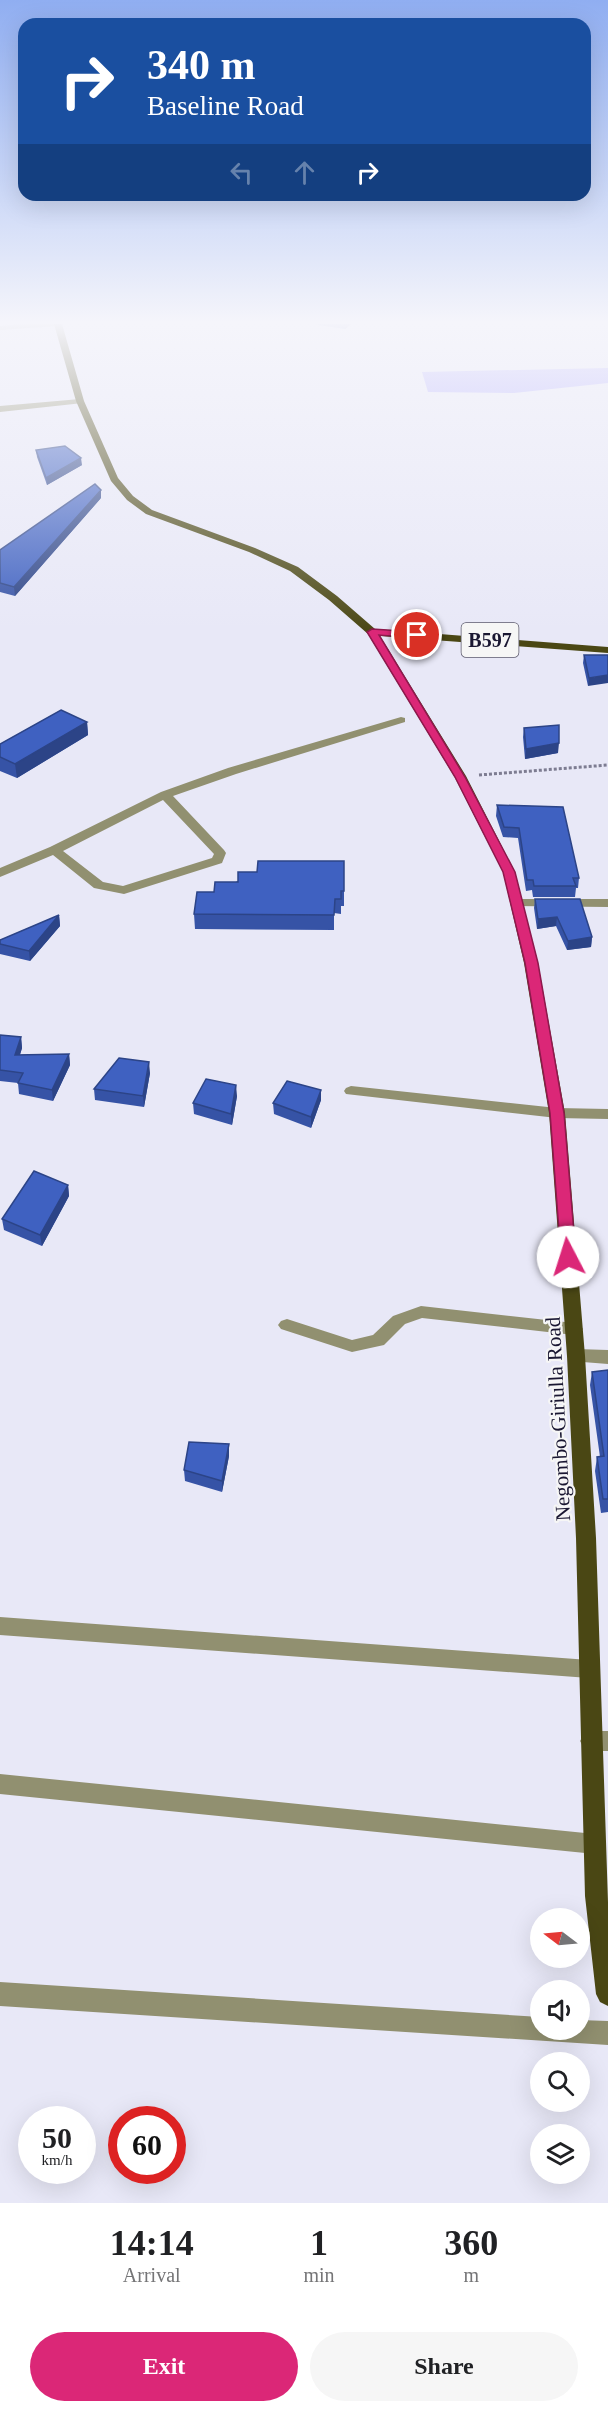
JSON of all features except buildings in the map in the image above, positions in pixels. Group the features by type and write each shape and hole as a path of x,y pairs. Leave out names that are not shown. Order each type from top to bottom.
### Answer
{"main road":[{"name":"Negombo-Giriulla Road","path":"91,427 114,479 130,498 149,512 252,549 294,569 333,598 372,632 460,777 509,872 531,963 557,1113 576,1356 586,1538 589,1669 600,1741 594,1844 596,1896 608,1994"},
{"name":"B597","path":"372,632 608,650"}],"street":[{"path":"0,873 54,850 165,795 232,771 400,720"},
{"path":"54,850 99,885 124,890 218,860 220,853 165,795"},
{"path":"518,903 608,903"},
{"path":"351,1091 557,1113 608,1114"},
{"path":"287,1324 352,1346 378,1340 399,1320 420,1312 574,1329"},
{"path":"576,1356 608,1357"},
{"path":"0,1626 589,1669"},
{"path":"0,1784 594,1844"},
{"path":"0,1994 530,2028"},
{"path":"590,2032 608,2033"}],"path":[{"path":"460,777 608,765"}],"route":[{"path":"417,635 372,632 460,777 509,872 531,963 557,1113 568,1257"}]}
